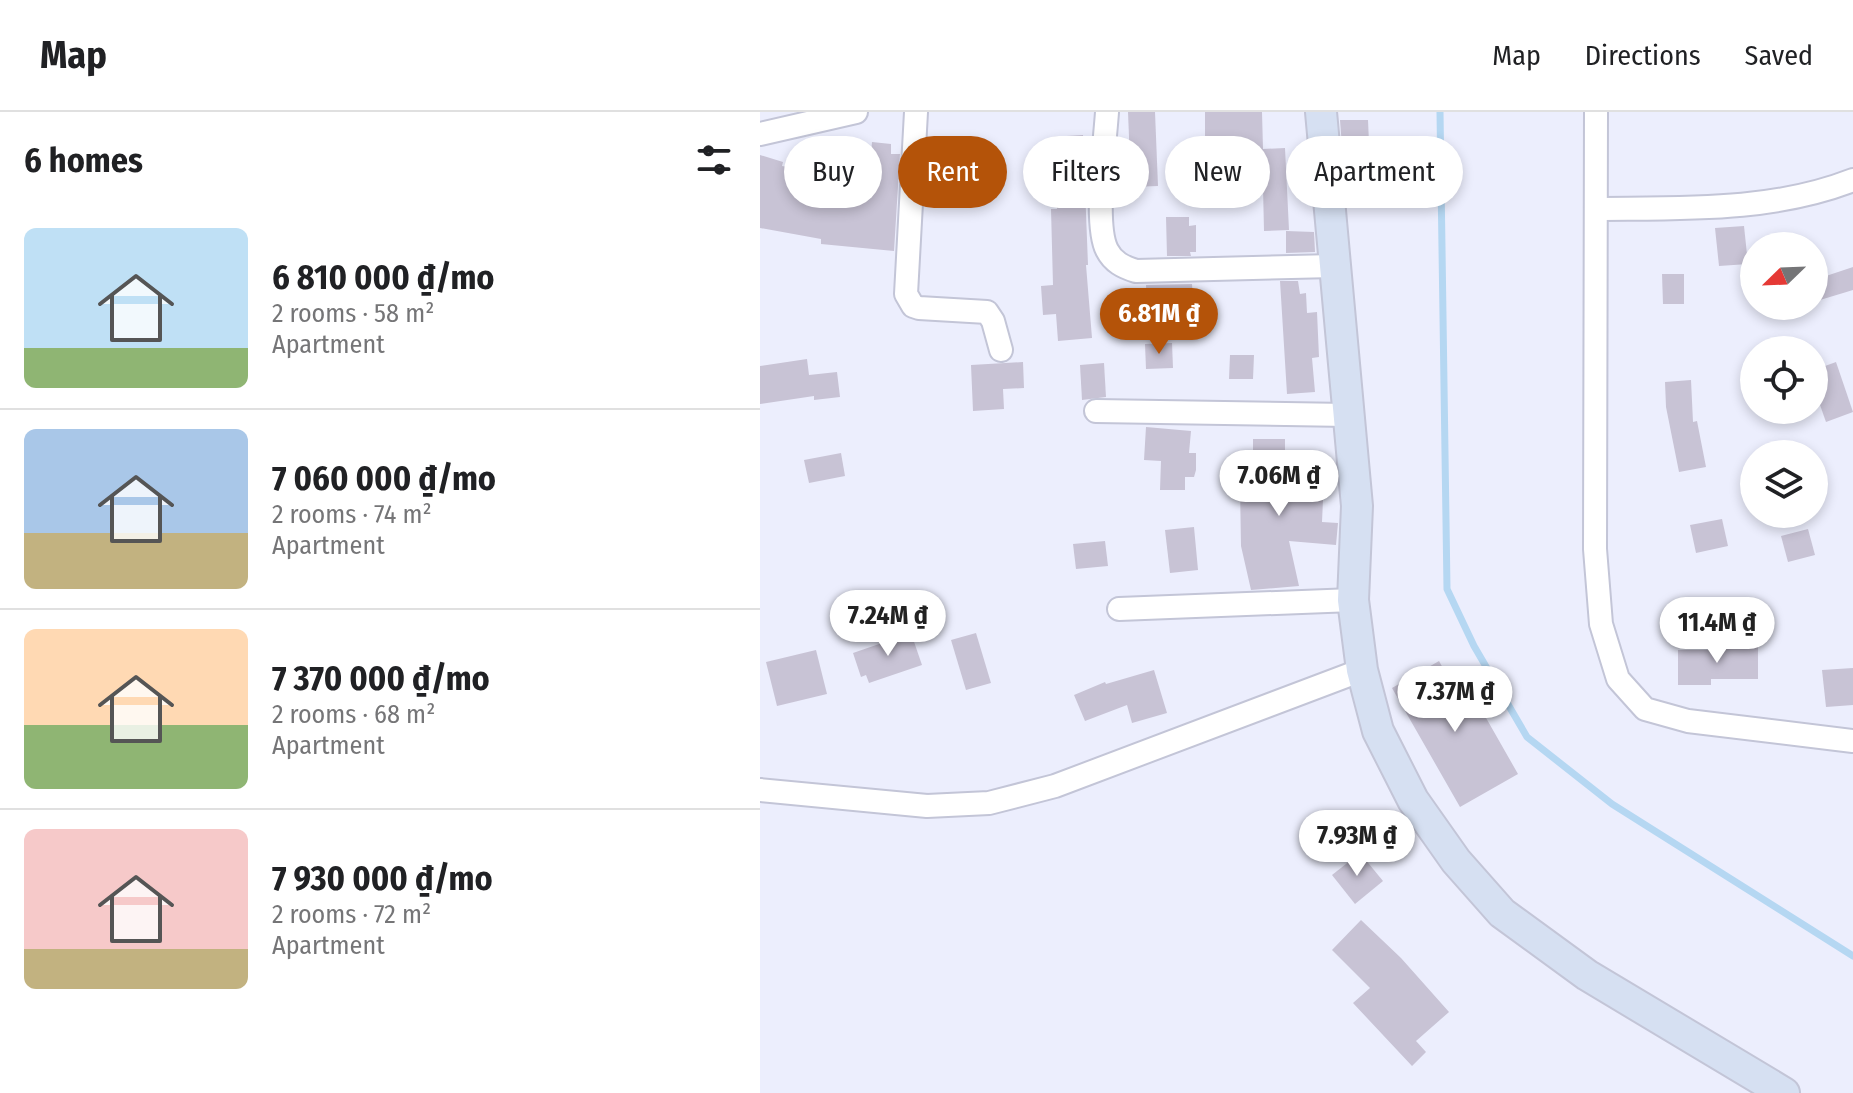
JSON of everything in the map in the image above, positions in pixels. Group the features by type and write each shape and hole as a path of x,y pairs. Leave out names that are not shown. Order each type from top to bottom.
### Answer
{"main road":[{"path":"1321,112 1357,506 1353,600 1362,670 1378,731 1413,800 1456,861 1502,913 1587,975 1784,1093"}],"street":[{"path":"760,134 856,112"},
{"path":"916,112 906,294 913,306 919,308 987,312 993,321 1001,350"},
{"path":"1107,112 1101,232 1113,260 1136,271 1334,266"},
{"path":"1596,112 1595,549 1601,624 1618,679 1645,709 1688,721 1853,741"},
{"path":"1596,209 1739,205 1819,193 1853,180"},
{"path":"1096,411 1348,415"},
{"path":"1119,609 1353,600"},
{"path":"760,790 927,806 989,803 1055,786 1362,670"}],"building":[{"path":"1128,112 1155,112 1158,186 1149,186 1149,136 1129,136"},
{"path":"1205,112 1262,112 1263,136 1205,136"},
{"path":"1340,120 1368,120 1369,136 1341,136"},
{"path":"882,143 891,144 891,154 898,154 894,251 821,244 821,239 760,228 760,155 783,162 784,208 882,208"},
{"path":"1285,148 1289,230 1264,231 1263,208 1270,208 1270,149"},
{"path":"1086,208 1086,265 1092,338 1058,341 1056,314 1043,315 1041,286 1053,285 1051,209"},
{"path":"1166,217 1189,217 1189,226 1196,225 1196,252 1190,252 1191,256 1167,256"},
{"path":"1744,226 1745,232 1740,232 1740,265 1719,266 1715,228"},
{"path":"1286,231 1314,232 1315,252 1286,253"},
{"path":"1853,267 1853,290 1828,298 1828,275"},
{"path":"1662,274 1684,274 1684,304 1663,304"},
{"path":"1280,281 1298,281 1300,294 1306,293 1307,313 1317,312 1319,357 1312,358 1315,392 1287,394"},
{"path":"1192,284 1193,298 1199,298 1200,321 1158,324 1156,306 1147,307 1146,285"},
{"path":"1172,343 1173,368 1146,369 1145,344"},
{"path":"1230,355 1254,355 1253,379 1229,379"},
{"path":"807,359 809,375 837,372 840,397 814,400 814,396 760,404 760,366"},
{"path":"1023,362 1024,388 1003,389 1004,409 973,411 971,365"},
{"path":"1836,362 1853,412 1828,421 1828,365"},
{"path":"1104,363 1106,397 1082,400 1080,365"},
{"path":"1691,380 1693,422 1697,421 1706,467 1679,472 1666,407 1665,382"},
{"path":"1146,427 1191,431 1189,453 1196,453 1196,470 1194,477 1185,477 1185,490 1160,490 1161,461 1144,460"},
{"path":"1253,439 1285,439 1285,476 1324,478 1322,522 1338,523 1336,545 1289,541 1299,586 1251,590 1241,546 1240,487 1253,487"},
{"path":"841,453 845,476 809,483 804,460"},
{"path":"1722,519 1728,546 1696,553 1690,525"},
{"path":"1194,527 1198,570 1170,573 1165,530"},
{"path":"1808,529 1815,555 1788,562 1781,536"},
{"path":"1105,541 1108,566 1076,569 1073,544"},
{"path":"911,633 922,665 869,683 866,675 861,677 853,653"},
{"path":"976,633 991,683 966,690 951,640"},
{"path":"1720,647 1758,647 1758,679 1711,679 1711,685 1678,685 1678,650 1720,650"},
{"path":"816,650 827,694 777,706 766,662"},
{"path":"1439,661 1458,695 1469,688 1518,774 1460,807 1392,688"},
{"path":"1853,668 1853,705 1826,707 1822,670"},
{"path":"1154,670 1167,713 1132,723 1127,705 1085,721 1074,695 1105,682"},
{"path":"1360,853 1383,881 1355,904 1332,875"},
{"path":"1361,920 1401,958 1449,1012 1416,1041 1426,1052 1412,1066 1353,1003 1370,988 1332,950"}],"waterway":[{"path":"1440,112 1447,589 1474,646 1527,737 1612,804 1853,956"}]}
